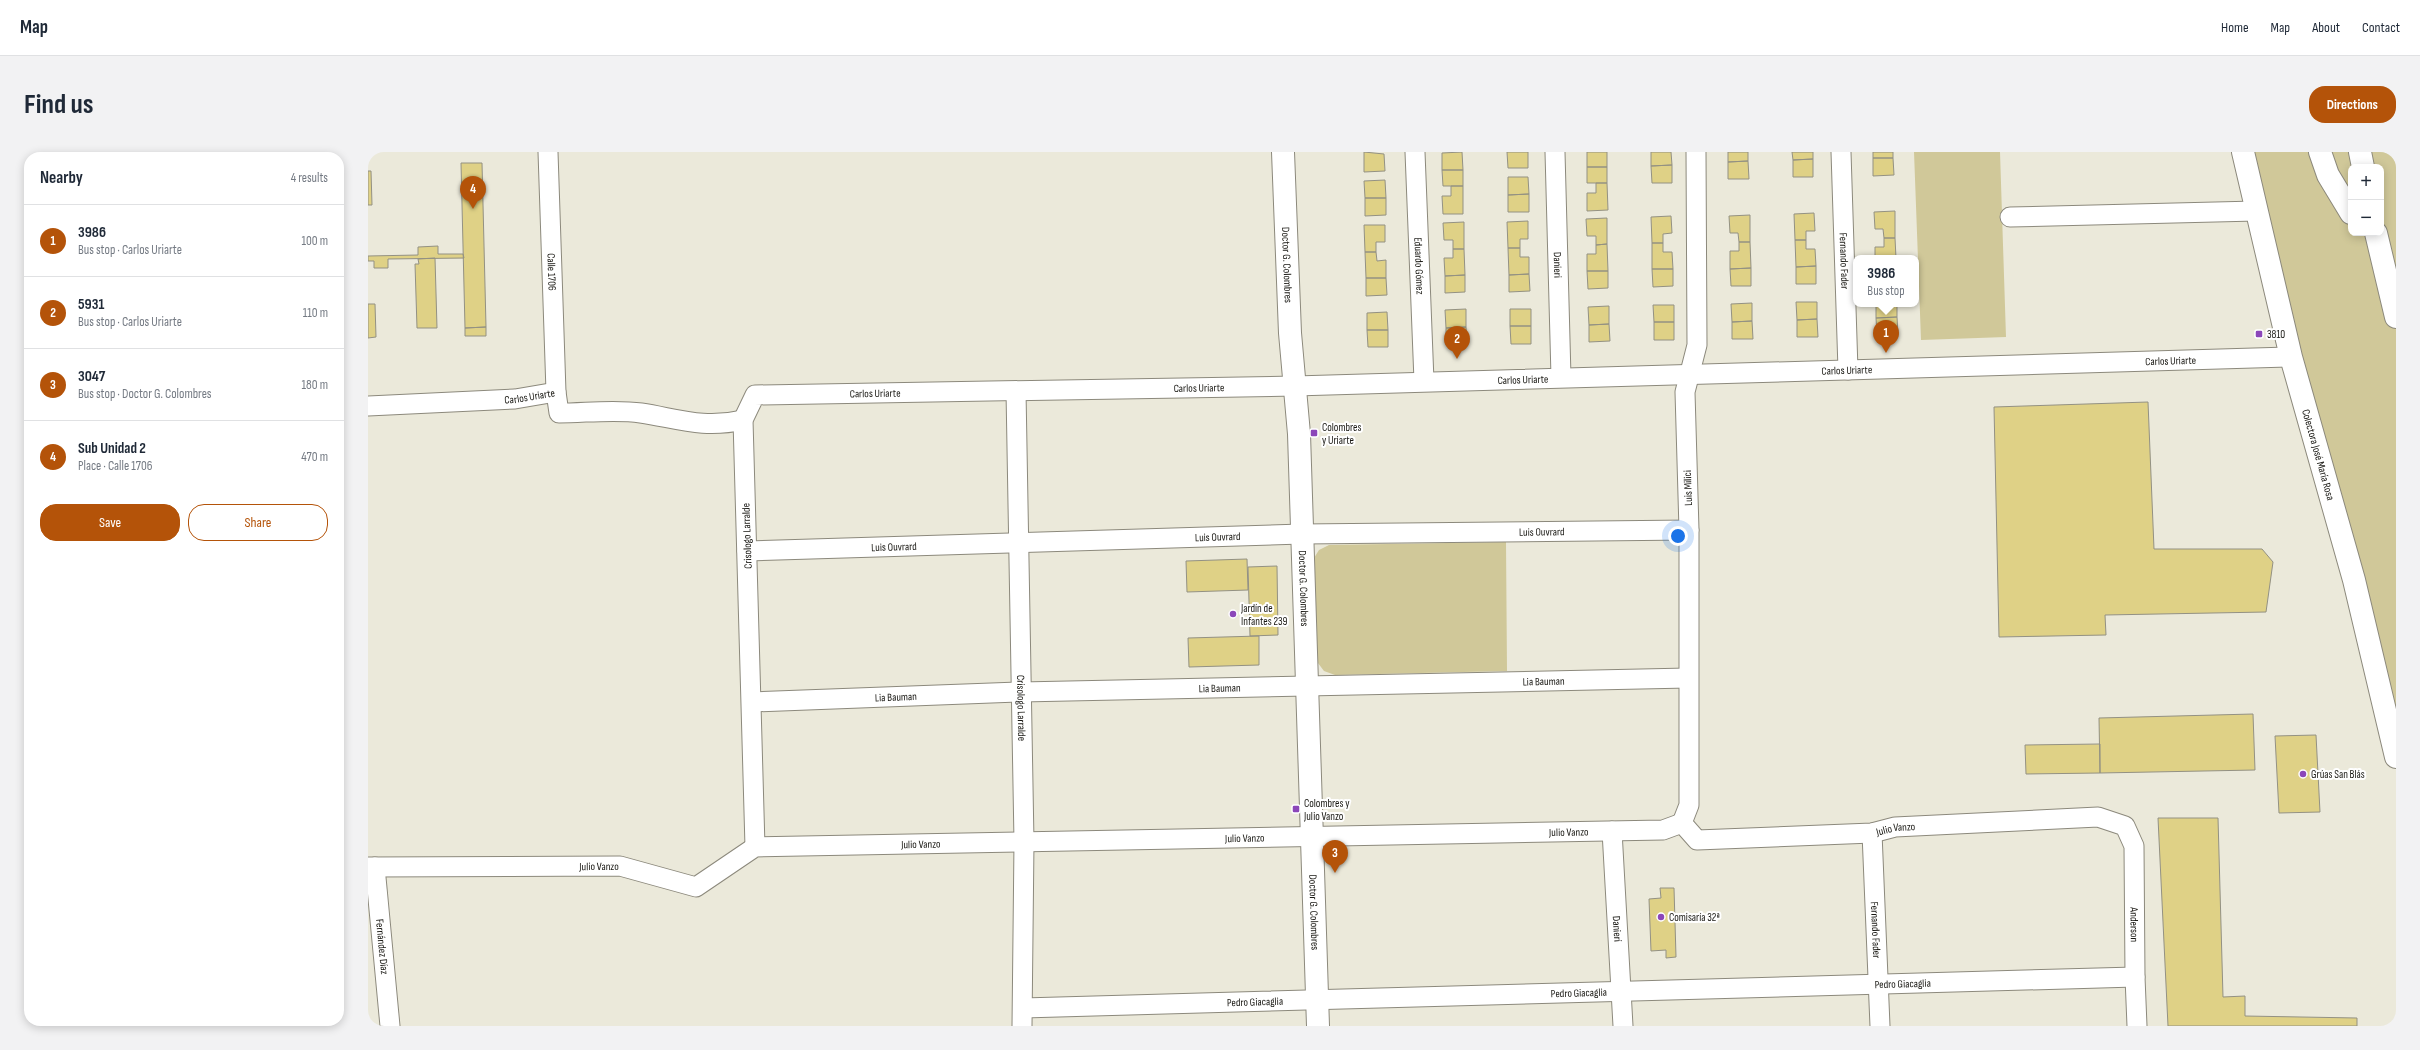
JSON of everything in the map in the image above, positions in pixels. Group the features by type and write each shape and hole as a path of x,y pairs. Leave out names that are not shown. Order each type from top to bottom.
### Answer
{"main road":[{"name":"Doctor G. Colombres","path":"1283,152 1290,333 1296,386 1302,534 1318,1026"},
{"name":"Colectora José María Rosa","path":"2242,152 2291,357 2354,580 2396,757"},
{"path":"2320,152 2328,175 2348,208"},
{"path":"2360,152 2362,164"},
{"path":"2365,236 2383,266"},
{"path":"2377,236 2396,317"}],"street":[{"name":"Calle 1706","path":"548,152 556,392"},
{"name":"Eduardo Gómez","path":"1415,152 1424,381"},
{"name":"Danieri","path":"1555,152 1561,377"},
{"name":"Luis Milici","path":"1682,823 1689,806 1689,530 1685,392 1697,345 1696,152"},
{"name":"Fernando Fader","path":"1841,152 1848,370"},
{"path":"2010,218 2256,211"},
{"name":"Carlos Uriarte","path":"755,395 1296,386 1689,373 1848,370 2291,357"},
{"name":"Crisologo Larralde","path":"1016,391 1024,842 1022,1017"},
{"name":"Carlos Uriarte","path":"368,406 515,399 556,392 559,413 640,413 678,421 721,425 743,420"},
{"name":"Crisologo Larralde","path":"755,395 743,420 755,847"},
{"name":"Luis Ouvrard","path":"747,551 1302,534 1689,530"},
{"name":"Lia Bauman","path":"752,702 1021,692 1688,678"},
{"name":"Julio Vanzo","path":"371,867 620,866 696,887 755,847 1663,830 1682,823 1697,840 1872,833 1895,827 2098,817 2125,826"},
{"name":"Anderson","path":"2125,826 2134,846 2137,1026"},
{"name":"Danieri","path":"1612,831 1623,1026"},
{"name":"Fernando Fader","path":"1872,833 1880,1026"},
{"name":"Fernández Díaz","path":"371,867 390,1026"},
{"name":"Pedro Giacaglia","path":"1022,1017 1317,999 2135,977"}],"shaded area":[{"path":"1914,152 2000,152 2006,337 1921,340"},
{"path":"2243,152 2396,152 2396,757"},
{"path":"1506,542 1507,671 1335,675 1324,671 1315,659 1314,558 1319,550 1329,545"}],"building":[{"path":"1364,152 1384,154 1385,171 1364,172"},
{"path":"1462,152 1463,170 1442,170 1442,153"},
{"path":"1507,152 1528,152 1528,168 1508,168"},
{"path":"1587,152 1607,152 1607,167 1587,167"},
{"path":"1651,152 1671,152 1672,165 1651,166"},
{"path":"1728,152 1748,152 1748,161 1728,162"},
{"path":"1792,152 1813,152 1813,159 1793,160"},
{"path":"1873,152 1893,152 1893,158 1873,158"},
{"path":"1873,158 1893,158 1894,175 1873,176"},
{"path":"1813,159 1813,177 1793,177 1793,160"},
{"path":"1748,161 1749,179 1728,179 1728,162"},
{"path":"461,163 482,163 486,327 465,328"},
{"path":"1672,165 1672,183 1652,183 1651,166"},
{"path":"1587,167 1607,167 1607,183 1587,183"},
{"path":"1442,170 1463,170 1463,186 1443,186"},
{"path":"368,171 371,171 372,205 368,205"},
{"path":"1508,177 1528,177 1529,194 1508,195"},
{"path":"1385,180 1386,198 1365,198 1364,181"},
{"path":"1596,183 1607,183 1608,210 1587,211 1587,193 1596,193"},
{"path":"1451,186 1463,186 1463,214 1443,214 1442,196 1451,196"},
{"path":"1529,194 1529,212 1508,212 1508,195"},
{"path":"1365,198 1386,198 1386,215 1365,216"},
{"path":"1895,211 1895,238 1884,238 1883,229 1875,229 1874,212"},
{"path":"1814,213 1815,231 1806,231 1806,240 1795,240 1794,214"},
{"path":"1750,215 1750,242 1739,242 1738,233 1730,233 1729,216"},
{"path":"1671,216 1672,233 1663,234 1663,243 1652,243 1651,217"},
{"path":"1607,218 1607,244 1596,245 1596,236 1587,236 1586,219"},
{"path":"1528,221 1528,239 1520,239 1520,248 1508,248 1507,222"},
{"path":"1464,222 1464,249 1453,249 1453,240 1444,240 1443,223"},
{"path":"1364,225 1385,225 1385,242 1376,242 1376,252 1365,252"},
{"path":"1884,238 1895,238 1896,255 1875,255 1875,247 1884,247"},
{"path":"1795,240 1806,240 1806,249 1815,249 1816,266 1796,267"},
{"path":"1739,242 1750,242 1751,268 1730,269 1730,251 1739,251"},
{"path":"1652,243 1663,243 1663,252 1672,252 1673,269 1652,269"},
{"path":"1607,244 1608,271 1587,271 1587,254 1596,254 1596,245"},
{"path":"438,246 438,254 463,254 464,258 388,259 388,268 374,268 374,261 368,261 368,256 418,255 418,247"},
{"path":"1508,248 1520,248 1520,257 1529,257 1529,274 1509,275"},
{"path":"1453,249 1464,249 1465,275 1445,276 1444,258 1453,258"},
{"path":"1365,252 1376,252 1377,261 1386,260 1386,278 1366,278"},
{"path":"435,258 437,328 417,328 415,264 419,264 418,259"},
{"path":"1816,266 1816,284 1796,284 1796,267"},
{"path":"1751,268 1751,286 1731,286 1730,269"},
{"path":"1652,269 1673,269 1673,286 1653,287"},
{"path":"1587,271 1608,271 1608,288 1588,289"},
{"path":"1529,274 1530,291 1509,292 1509,275"},
{"path":"1465,275 1465,292 1445,293 1445,276"},
{"path":"1366,278 1386,278 1387,295 1366,296"},
{"path":"1796,302 1817,302 1817,319 1797,320"},
{"path":"1752,303 1752,321 1732,322 1731,304"},
{"path":"368,304 375,304 376,337 368,338"},
{"path":"1653,305 1674,305 1674,322 1654,322"},
{"path":"1609,306 1609,324 1589,325 1588,307"},
{"path":"1876,307 1897,307 1897,317 1876,318"},
{"path":"1466,309 1466,327 1446,328 1445,310"},
{"path":"1510,309 1531,309 1531,326 1510,326"},
{"path":"1387,312 1388,330 1367,330 1367,313"},
{"path":"1897,317 1898,335 1877,335 1876,318"},
{"path":"1817,319 1818,337 1797,337 1797,320"},
{"path":"1752,321 1753,339 1732,339 1732,322"},
{"path":"1654,322 1674,322 1674,340 1654,340"},
{"path":"1609,324 1610,341 1589,342 1589,325"},
{"path":"1510,326 1531,326 1531,344 1511,344"},
{"path":"486,327 486,336 465,336 465,328"},
{"path":"1466,327 1467,344 1446,345 1446,328"},
{"path":"1367,330 1388,330 1388,347 1368,347"},
{"path":"2148,402 2154,549 2262,549 2273,562 2266,612 2105,615 2106,635 1999,637 1994,407"},
{"path":"1247,559 1248,590 1187,592 1186,561"},
{"path":"1277,566 1278,635 1250,636 1248,567"},
{"path":"1259,636 1259,665 1189,667 1188,638"},
{"path":"2253,714 2255,770 2100,773 2099,718"},
{"path":"2316,735 2320,812 2279,813 2275,736"},
{"path":"2100,744 2100,773 2026,774 2025,745"},
{"path":"2158,818 2218,818 2223,997 2245,996 2245,1016 2357,1018 2357,1026 2168,1026"},
{"path":"1660,888 1674,888 1676,957 1666,958 1666,950 1651,951 1649,899 1661,898"}],"place":[{"name":"Sub Unidad 2","path":"473,209"},
{"name":"3810","path":"2259,334"},
{"name":"3986","path":"1886,353"},
{"name":"5931","path":"1457,359"},
{"name":"Colombres y Uriarte","path":"1314,433"},
{"name":"Jardín de Infantes 239","path":"1233,614"},
{"name":"Grúas San Blás","path":"2303,774"},
{"name":"Colombres y Julio Vanzo","path":"1296,809"},
{"name":"3047","path":"1335,873"},
{"name":"Comisaría 32ª","path":"1661,917"}]}
